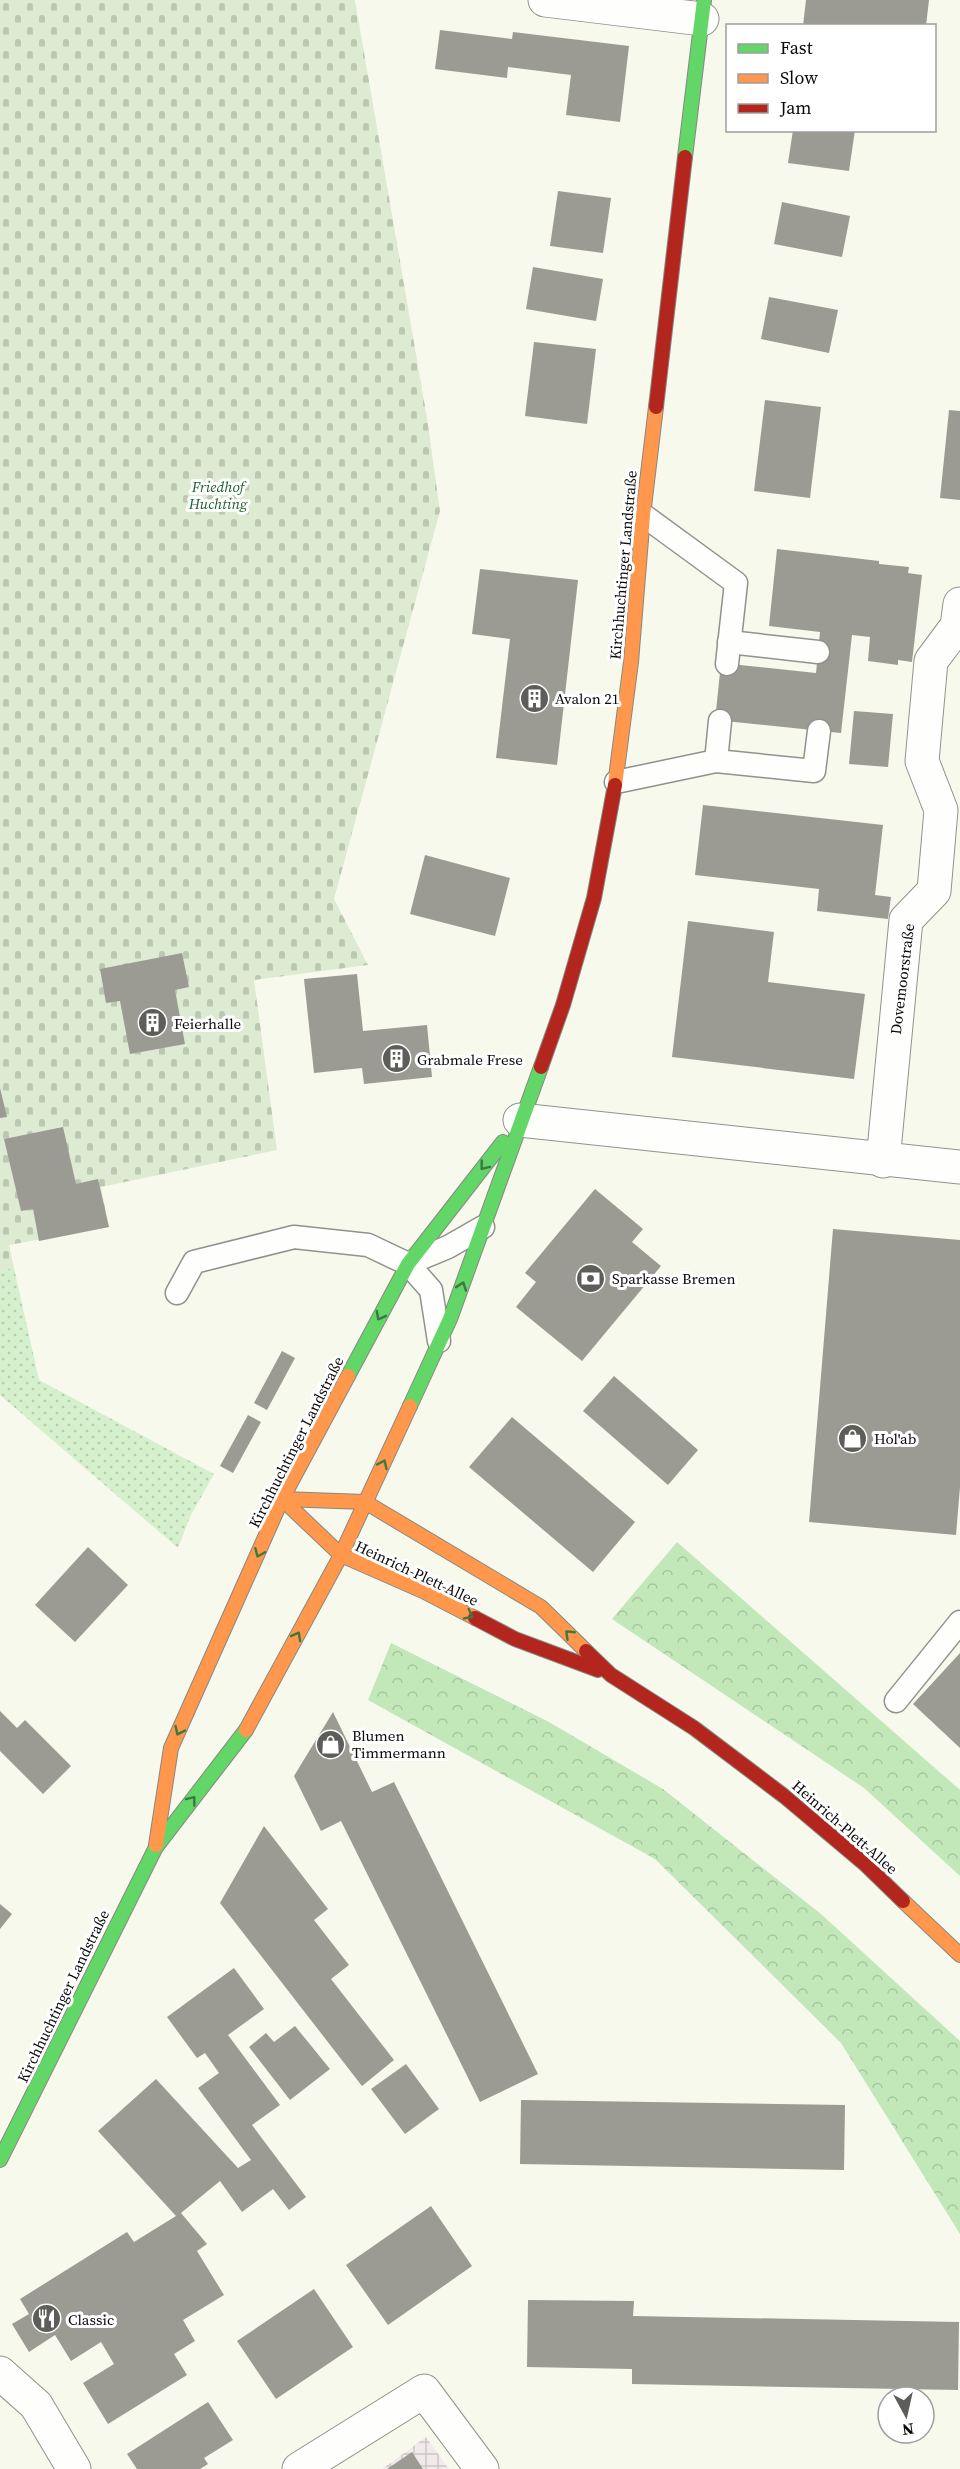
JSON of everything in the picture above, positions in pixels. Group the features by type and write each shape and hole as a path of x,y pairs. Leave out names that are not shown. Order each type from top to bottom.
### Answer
{"main road":[{"name":"Kirchhuchtinger Landstraße","path":"0,2160 156,1846 243,1735 341,1555 450,1319 520,1120 541,1072 563,1005 594,898 616,782 631,662 643,515 703,10"},
{"name":"Kirchhuchtinger Landstraße","path":"156,1846 171,1748 282,1499 408,1264 520,1120"},
{"name":"Heinrich-Plett-Allee","path":"282,1499 365,1502 541,1607 611,1674 694,1728 784,1796 866,1865 960,1955"},
{"name":"Heinrich-Plett-Allee","path":"282,1499 341,1555 423,1592 515,1639 611,1674"}],"street":[{"path":"545,0 703,10"},
{"name":"Dovemoorstraße","path":"883,1161 906,920 934,891 941,810 922,761 931,661 957,626 960,604"},
{"path":"520,1120 883,1161 960,1167"},
{"path":"0,2373 36,2405 74,2469"},
{"path":"299,2469 424,2391 482,2469"}],"lane":[{"path":"643,515 735,583 728,653 818,652"},
{"path":"716,760 720,721"},
{"path":"616,782 716,760 814,771 819,731"},
{"path":"408,1264 448,1247 483,1227"},
{"path":"177,1293 194,1262 294,1237 368,1245 408,1264 431,1290 439,1343"},
{"path":"896,1701 960,1622"}],"shaded area":[{"path":"426,2437 449,2469 382,2469"}],"green space":[{"name":"Friedhof Huchting","path":"0,0 355,0 427,418 440,511 334,899 368,965 254,980 277,1150 101,1187 109,1227 9,1245 14,1268 0,1271"},
{"path":"14,1268 39,1380 214,1474 190,1517 178,1548 0,1395 0,1271"},
{"path":"677,1542 960,1790 960,1876 864,1788 612,1619"},
{"path":"391,1643 549,1722 663,1789 821,1914 960,2041 960,2234 841,2043 655,1859 368,1700"}],"building":[{"path":"806,0 929,0 926,24 803,24"},
{"path":"440,30 512,39 513,32 629,46 620,122 566,115 571,75 508,67 507,78 435,69"},
{"path":"793,132 855,132 849,171 788,163"},
{"path":"558,191 611,198 603,253 550,246"},
{"path":"782,202 850,216 842,257 774,244"},
{"path":"533,267 603,279 596,321 526,309"},
{"path":"769,297 838,310 829,353 761,339"},
{"path":"534,342 596,349 587,424 525,416"},
{"path":"765,400 821,407 810,498 754,491"},
{"path":"949,410 960,411 960,500 940,498"},
{"path":"777,549 879,561 879,564 909,567 908,573 922,575 912,662 898,660 898,665 868,661 870,637 852,635 841,733 715,720 721,663 816,673 820,632 769,626"},
{"name":"Avalon 21","path":"480,569 578,580 557,765 496,758 510,639 472,634"},
{"path":"854,711 893,714 888,767 849,764"},
{"path":"703,805 883,825 875,895 891,897 888,919 817,911 819,889 695,875"},
{"path":"425,855 510,878 495,936 410,914"},
{"path":"688,921 774,932 768,982 865,994 854,1079 672,1057"},
{"name":"Feierhalle","path":"182,953 189,987 175,990 185,1044 130,1054 120,1001 106,1003 100,969"},
{"path":"357,974 363,1031 427,1025 432,1077 364,1084 362,1068 314,1073 304,979"},
{"path":"0,1088 7,1117 0,1118"},
{"path":"63,1127 76,1184 98,1179 109,1227 39,1241 33,1209 21,1211 4,1139"},
{"name":"Sparkasse Bremen","path":"595,1189 643,1229 632,1242 661,1266 582,1361 516,1307 536,1282 525,1273"},
{"path":"833,1229 960,1240 960,1487 956,1535 809,1522"},
{"path":"282,1351 295,1358 267,1410 254,1403"},
{"path":"614,1376 698,1450 668,1485 583,1411"},
{"path":"248,1415 261,1422 233,1473 220,1466"},
{"path":"512,1417 635,1522 593,1572 469,1467"},
{"path":"88,1547 128,1585 75,1642 35,1605"},
{"path":"960,1653 960,1748 913,1704"},
{"path":"0,1711 17,1728 25,1720 71,1766 43,1794 0,1751"},
{"path":"333,1712 372,1792 394,1782 538,2074 480,2102 341,1821 321,1831 294,1776"},
{"path":"264,1826 328,1909 314,1920 349,1965 331,1979 394,2060 362,2086 220,1903"},
{"path":"0,1904 12,1914 0,1929"},
{"path":"234,1968 264,2009 228,2035 280,2105 252,2125 306,2197 289,2210 273,2189 242,2212 220,2181 181,2213 207,2244 197,2251 224,2295 183,2320 195,2341 174,2354 187,2375 108,2424 83,2383 114,2364 101,2342 71,2361 55,2335 29,2352 12,2324 29,2314 20,2299 127,2232 134,2242 176,2216 98,2131 156,2079 238,2168 251,2160 198,2088 219,2073 205,2053 197,2058 167,2017"},
{"path":"295,2026 330,2069 290,2100 249,2047 266,2033 274,2042"},
{"path":"406,2064 439,2109 405,2134 371,2089"},
{"path":"521,2100 845,2105 844,2170 520,2164"},
{"path":"431,2206 472,2266 388,2325 346,2265"},
{"path":"314,2289 353,2347 276,2399 237,2341"},
{"path":"528,2300 634,2301 633,2316 959,2322 958,2390 936,2390 936,2385 876,2385 876,2388 632,2384 632,2369 527,2367"},
{"path":"208,2402 233,2440 204,2458 208,2464 200,2469 137,2469 127,2454"},
{"path":"412,2452 423,2469 387,2469"}],"traffic: fast":[{"path":"685,157 704,0"},
{"path":"410,1406 450,1319 541,1067"},
{"path":"348,1376 408,1264 503,1142"},
{"path":"0,2160 156,1847 246,1730"}],"traffic: slow":[{"path":"615,785 631,662 643,515 656,407"},
{"path":"156,1845 171,1748 282,1499 348,1376"},
{"path":"246,1730 341,1555 410,1406"},
{"path":"282,1499 365,1502 541,1607 586,1651"},
{"path":"282,1499 341,1555 423,1591 475,1618"},
{"path":"903,1901 960,1955"}],"traffic: jam":[{"path":"656,407 685,157"},
{"path":"541,1067 563,1005 594,898 615,785"},
{"path":"475,1618 515,1639 598,1670"},
{"path":"586,1651 611,1675 694,1728 784,1796 866,1865 903,1901"}],"place":[{"name":"Avalon 21","path":"534,698"},
{"name":"Feierhalle","path":"153,1023"},
{"name":"Grabmale Frese","path":"396,1059"},
{"name":"Sparkasse Bremen","path":"591,1278"},
{"name":"Hol'ab","path":"853,1438"},
{"name":"Blumen Timmermann","path":"331,1744"},
{"name":"Classic","path":"47,2319"}]}
